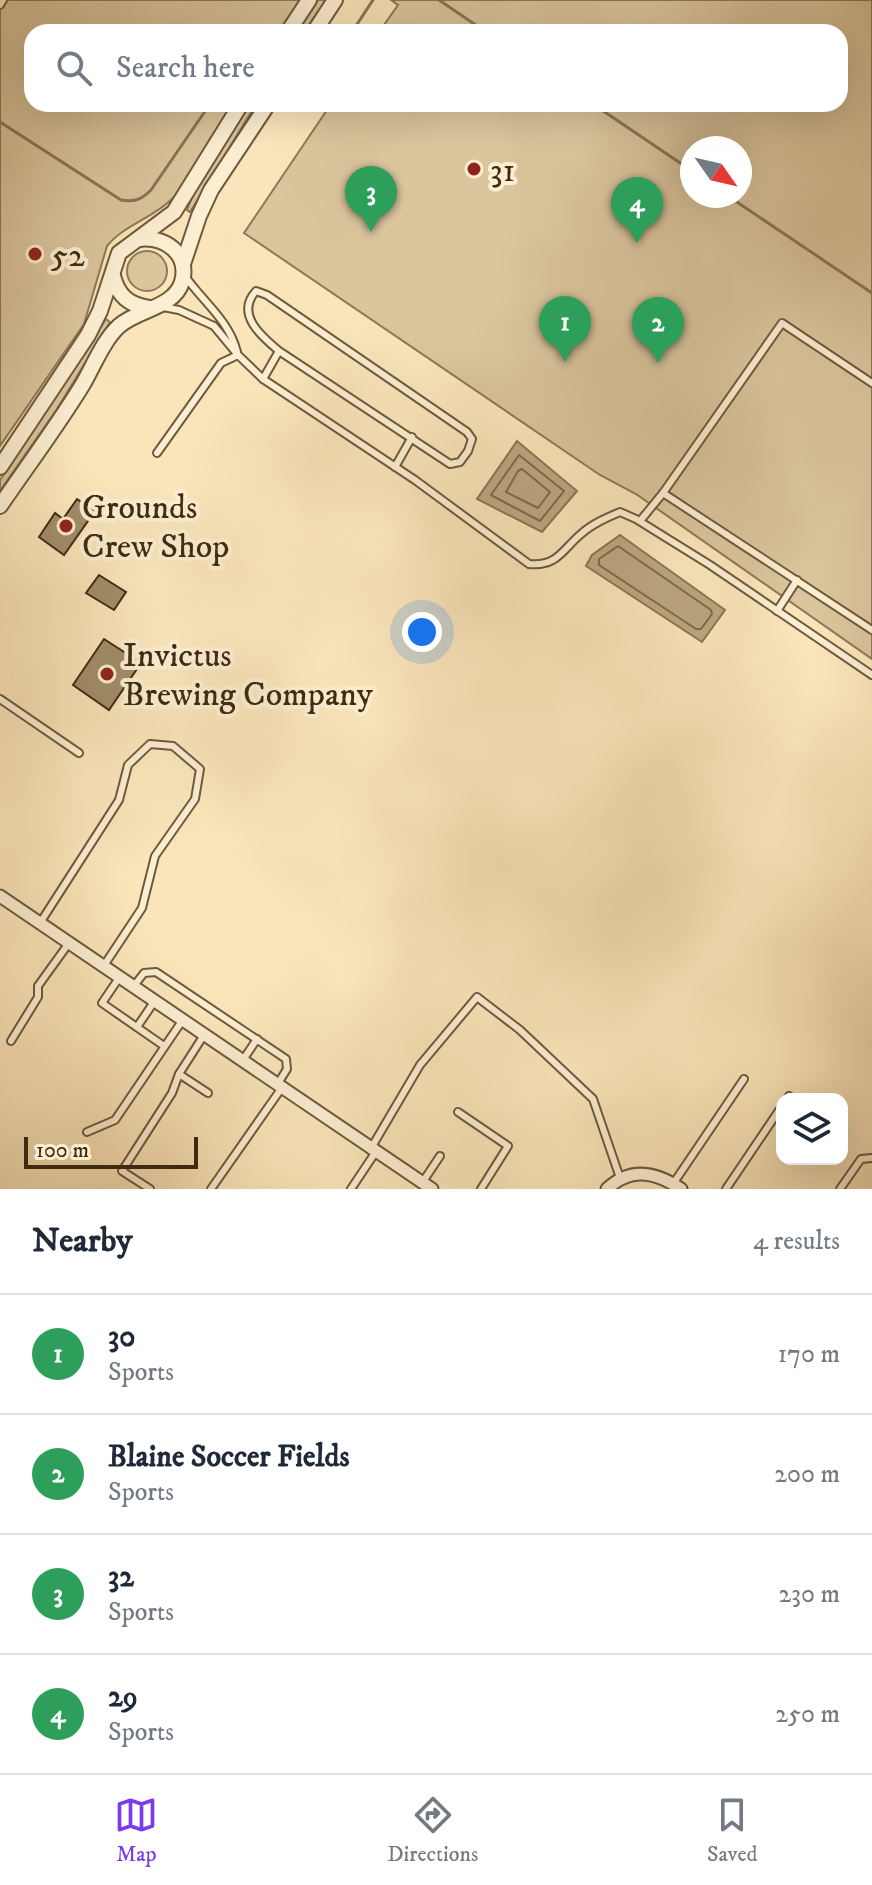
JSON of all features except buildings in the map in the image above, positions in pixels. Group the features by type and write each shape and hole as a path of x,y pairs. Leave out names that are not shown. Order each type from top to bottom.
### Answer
{"street":[{"path":"293,24 309,0"},
{"path":"319,24 335,0"},
{"path":"0,467 88,335 113,276 119,253 174,212 236,112"},
{"path":"0,506 120,325 173,297 182,282 199,216 211,190 263,112"},
{"path":"138,239 150,237 170,245 183,269"},
{"path":"113,276 121,295 129,302 154,307"},
{"path":"0,896 427,1186"},
{"path":"607,1189 620,1178 640,1172 655,1174 677,1186"}],"lane":[{"path":"0,5 3,0"},
{"path":"183,269 221,318 234,339 238,355"},
{"path":"256,291 267,295 467,432 472,439 468,451 460,462 450,464 279,351 257,332 247,311 248,300 256,291"},
{"path":"154,307 179,310 214,326 263,379 395,467 529,564 544,565 559,556 581,533 600,520 620,512 640,521 872,675"},
{"path":"640,521 782,323 872,383"},
{"path":"263,379 279,351"},
{"path":"157,453 221,363 238,355"},
{"path":"395,467 412,437"},
{"path":"663,493 872,630"},
{"path":"777,611 797,580"},
{"path":"0,699 79,753"},
{"path":"40,923 119,800 128,765 150,744 173,746 200,769 195,799 155,856 142,908 103,967"},
{"path":"11,1041 38,997 38,986 69,943"},
{"path":"133,987 144,973 156,972 286,1059 287,1069 279,1087 211,1189"},
{"path":"119,978 102,1003 164,1046"},
{"path":"351,1189 420,1065 477,997 520,1030 593,1099 620,1178"},
{"path":"137,1027 154,1002"},
{"path":"87,1132 115,1120 182,1021"},
{"path":"150,1189 122,1171 172,1093 179,1074 204,1035"},
{"path":"242,1062 257,1039"},
{"path":"179,1074 208,1093"},
{"path":"677,1186 744,1079"},
{"path":"458,1112 508,1146 481,1189"},
{"path":"726,1189 776,1115"},
{"path":"427,1186 440,1156"},
{"path":"840,1189 861,1159 872,1158"}],"shaded area":[{"path":"0,0 309,0 293,24 24,24 24,112 236,112 200,165 172,199 122,232 107,246 84,324 0,446"},
{"path":"318,0 326,0 310,24 302,24"},
{"path":"391,0 872,0 872,659 636,494 600,475 244,233 326,112 848,112 848,24 385,24 398,5"},
{"path":"244,112 251,112 190,212 187,210 199,182"},
{"path":"147,251 161,257 167,271 161,285 147,291 133,285 127,271 133,257"},
{"path":"106,319 110,322 57,409 0,491 0,480"}],"water":[{"path":"517,441 577,491 542,532 477,499"},
{"path":"620,535 725,610 702,642 586,566 592,555"}],"waterway":[{"path":"357,24 373,0"},
{"path":"439,0 474,24"},
{"path":"0,122 121,200 130,201 141,198 151,190 205,112"},
{"path":"605,112 680,163"},
{"path":"746,208 872,293"}],"place":[{"name":"31","path":"474,169"},
{"name":"32","path":"371,232"},
{"name":"29","path":"637,243"},
{"name":"52","path":"35,254"},
{"name":"30","path":"565,362"},
{"name":"Blaine Soccer Fields","path":"658,363"},
{"name":"Grounds Crew Shop","path":"66,526"},
{"name":"Invictus Brewing Company","path":"107,674"}]}
